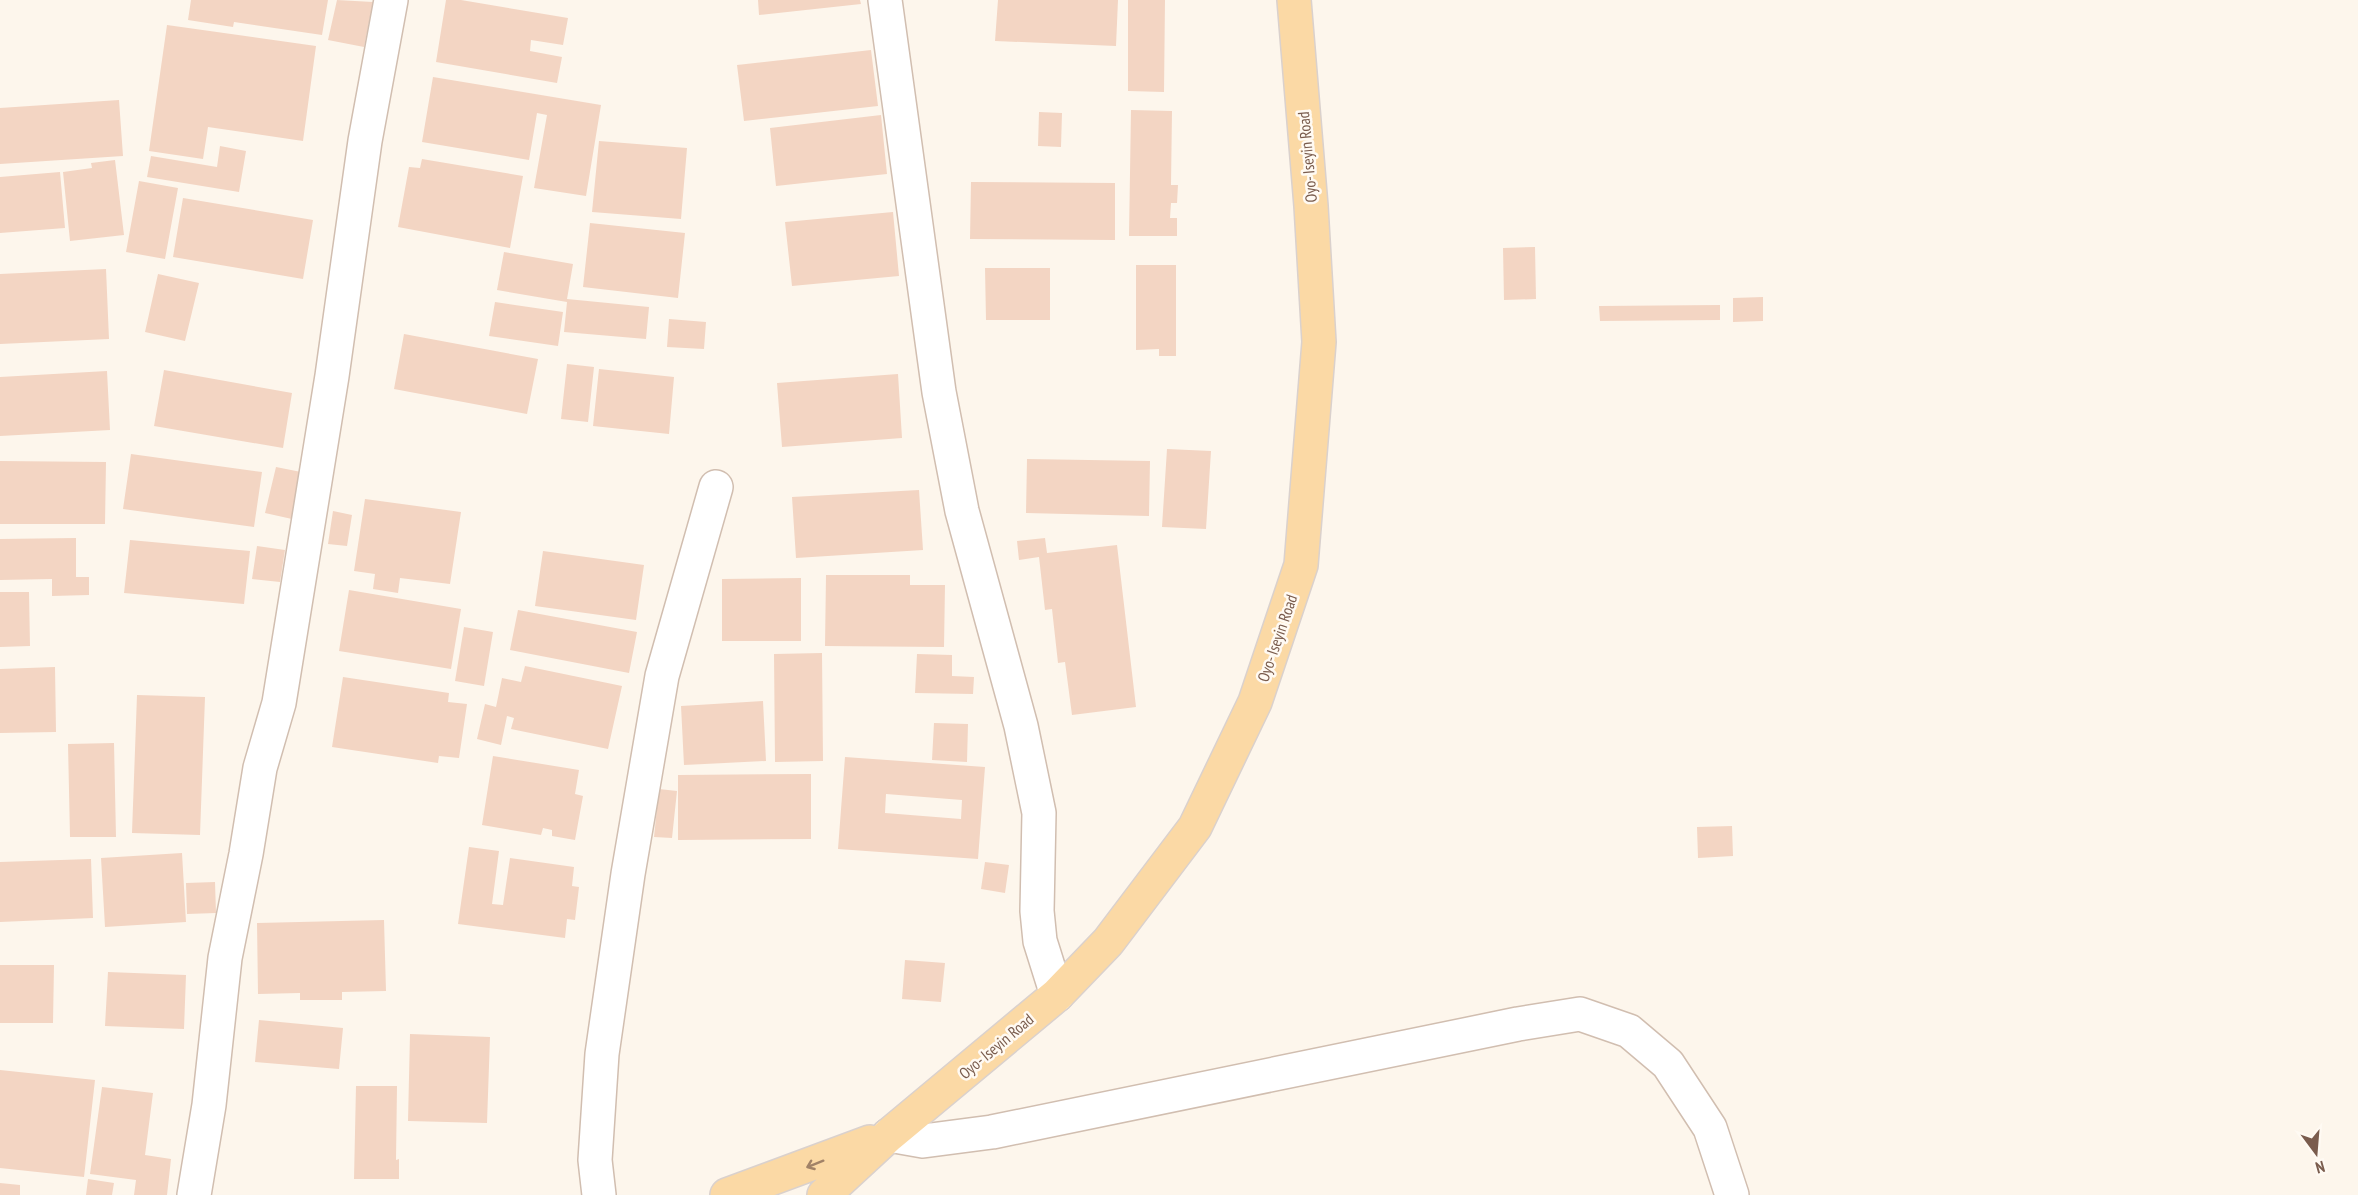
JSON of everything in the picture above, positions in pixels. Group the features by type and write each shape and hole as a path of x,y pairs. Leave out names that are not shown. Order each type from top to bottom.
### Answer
{"main road":[{"name":"Oyo- Iseyin Road","path":"824,1195 889,1135 1056,995 1108,942 1195,827 1255,702 1301,565 1319,342 1311,206 1294,0"},
{"path":"727,1195 889,1135"}],"street":[{"path":"194,1195 209,1105 225,958 246,855 260,768 279,703 331,387 365,141 391,0"},
{"path":"885,0 939,392 962,511 1021,726 1039,813 1037,911 1041,941 1056,995"},
{"path":"599,1195 595,1160 602,1054 628,874 662,676 716,487"},
{"path":"889,1135 923,1141 992,1132 1518,1024 1580,1014 1629,1031 1668,1064 1710,1128 1732,1195"}],"building":[{"path":"191,0 328,0 322,35 234,22 233,27 188,20"},
{"path":"337,0 373,2 364,47 328,40"},
{"path":"446,0 461,0 568,18 563,45 531,40 530,51 562,57 557,83 436,62"},
{"path":"758,0 860,0 861,4 759,15"},
{"path":"998,0 1118,0 1116,46 995,41"},
{"path":"1128,0 1165,0 1164,92 1128,91"},
{"path":"167,25 316,46 303,141 208,127 203,159 149,151"},
{"path":"871,50 878,106 744,121 737,65"},
{"path":"433,77 601,105 586,196 534,188 547,115 537,113 529,160 422,142"},
{"path":"119,100 123,156 0,164 0,108"},
{"path":"1131,110 1172,111 1171,185 1178,185 1177,203 1171,203 1170,218 1177,218 1177,236 1129,236"},
{"path":"1039,112 1062,113 1061,147 1038,146"},
{"path":"881,115 887,174 776,186 770,128"},
{"path":"599,141 687,148 681,219 592,212"},
{"path":"220,146 246,151 239,192 147,177 151,156 217,167"},
{"path":"422,159 523,176 510,248 398,227 409,167 420,168"},
{"path":"115,160 124,235 70,241 63,172 92,168 91,163"},
{"path":"60,172 65,228 0,233 0,177"},
{"path":"139,181 178,188 165,259 126,252"},
{"path":"971,182 1115,183 1115,240 970,239"},
{"path":"183,198 313,220 303,279 173,257"},
{"path":"893,212 899,276 792,286 785,222"},
{"path":"590,223 685,233 678,298 583,287"},
{"path":"1535,247 1536,299 1504,300 1503,248"},
{"path":"504,252 573,264 567,299 649,307 646,339 564,332 567,302 497,290"},
{"path":"1136,265 1176,265 1176,356 1159,356 1159,349 1136,350"},
{"path":"985,268 1050,268 1050,320 986,320"},
{"path":"106,269 109,339 0,344 0,274"},
{"path":"158,274 199,283 185,341 145,332"},
{"path":"1763,297 1763,321 1733,322 1733,298"},
{"path":"495,302 563,312 558,346 489,336"},
{"path":"1720,305 1720,320 1600,321 1599,306"},
{"path":"669,319 706,322 704,349 667,347"},
{"path":"404,334 538,359 527,414 394,389"},
{"path":"567,364 594,367 588,422 561,419"},
{"path":"599,369 674,377 669,434 593,426"},
{"path":"164,370 292,393 283,448 154,426"},
{"path":"107,371 110,430 0,436 0,377"},
{"path":"898,374 902,438 782,447 777,383"},
{"path":"1167,449 1211,451 1206,529 1162,527"},
{"path":"131,454 262,472 254,527 123,509"},
{"path":"1027,459 1150,461 1149,516 1026,513"},
{"path":"0,461 106,462 105,524 0,524"},
{"path":"276,467 301,472 292,519 265,513"},
{"path":"919,490 923,550 796,558 792,497"},
{"path":"365,499 461,512 450,584 400,578 398,593 373,589 375,574 354,571"},
{"path":"333,511 352,515 347,546 328,544"},
{"path":"76,538 76,577 89,577 89,595 52,596 52,579 0,580 0,539"},
{"path":"1045,538 1047,553 1117,545 1136,707 1072,715 1065,662 1058,663 1052,609 1045,610 1039,557 1019,560 1017,541"},
{"path":"130,540 250,551 244,604 124,593"},
{"path":"257,546 285,550 280,582 252,579"},
{"path":"543,551 644,565 636,620 535,606"},
{"path":"826,575 910,575 910,585 945,585 944,647 825,646"},
{"path":"801,578 801,641 722,641 722,579"},
{"path":"349,590 461,609 451,669 339,651"},
{"path":"0,592 29,592 30,646 0,647"},
{"path":"518,610 637,632 629,673 510,650"},
{"path":"464,627 493,632 484,686 455,681"},
{"path":"822,653 823,761 775,762 774,654"},
{"path":"917,654 952,655 952,676 974,677 973,694 915,693"},
{"path":"525,666 622,686 608,749 511,729 514,718 507,716 501,745 477,739 485,704 496,707 502,678 521,682"},
{"path":"55,667 56,732 0,733 0,669"},
{"path":"343,677 449,693 448,702 467,704 459,758 439,756 438,763 332,747"},
{"path":"137,695 205,697 200,835 132,833"},
{"path":"763,701 766,761 684,765 681,706"},
{"path":"934,723 968,724 967,762 932,760"},
{"path":"114,743 116,837 70,837 68,744"},
{"path":"493,756 579,770 575,794 583,796 575,840 552,836 552,830 543,828 541,835 482,825"},
{"path":"845,757 985,767 978,859 838,849","holes":["886,794 962,800 961,819 885,813"]},
{"path":"811,774 811,839 678,840 678,775"},
{"path":"659,789 677,791 672,838 654,837"},
{"path":"1732,826 1733,856 1698,858 1697,827"},
{"path":"469,847 499,851 492,904 503,905 510,858 574,867 572,886 579,887 575,920 567,919 565,938 458,924"},
{"path":"182,853 186,922 105,927 101,858"},
{"path":"91,859 93,918 0,922 0,862"},
{"path":"985,862 1009,865 1005,893 981,889"},
{"path":"215,882 216,913 187,914 186,883"},
{"path":"384,920 386,991 342,992 342,1000 300,1000 300,993 258,994 257,923"},
{"path":"905,960 945,963 941,1002 902,999"},
{"path":"0,965 54,965 53,1023 0,1023"},
{"path":"108,972 186,975 184,1029 105,1026"},
{"path":"259,1020 343,1028 339,1069 255,1062"},
{"path":"410,1034 490,1037 487,1123 408,1121"},
{"path":"0,1070 95,1080 84,1177 0,1168"},
{"path":"356,1086 397,1086 396,1160 399,1159 399,1179 354,1179"},
{"path":"102,1087 153,1093 145,1155 171,1159 167,1195 134,1195 136,1180 90,1174"},
{"path":"88,1179 114,1183 112,1195 86,1195"},
{"path":"0,1183 20,1185 20,1195 0,1195"}]}
